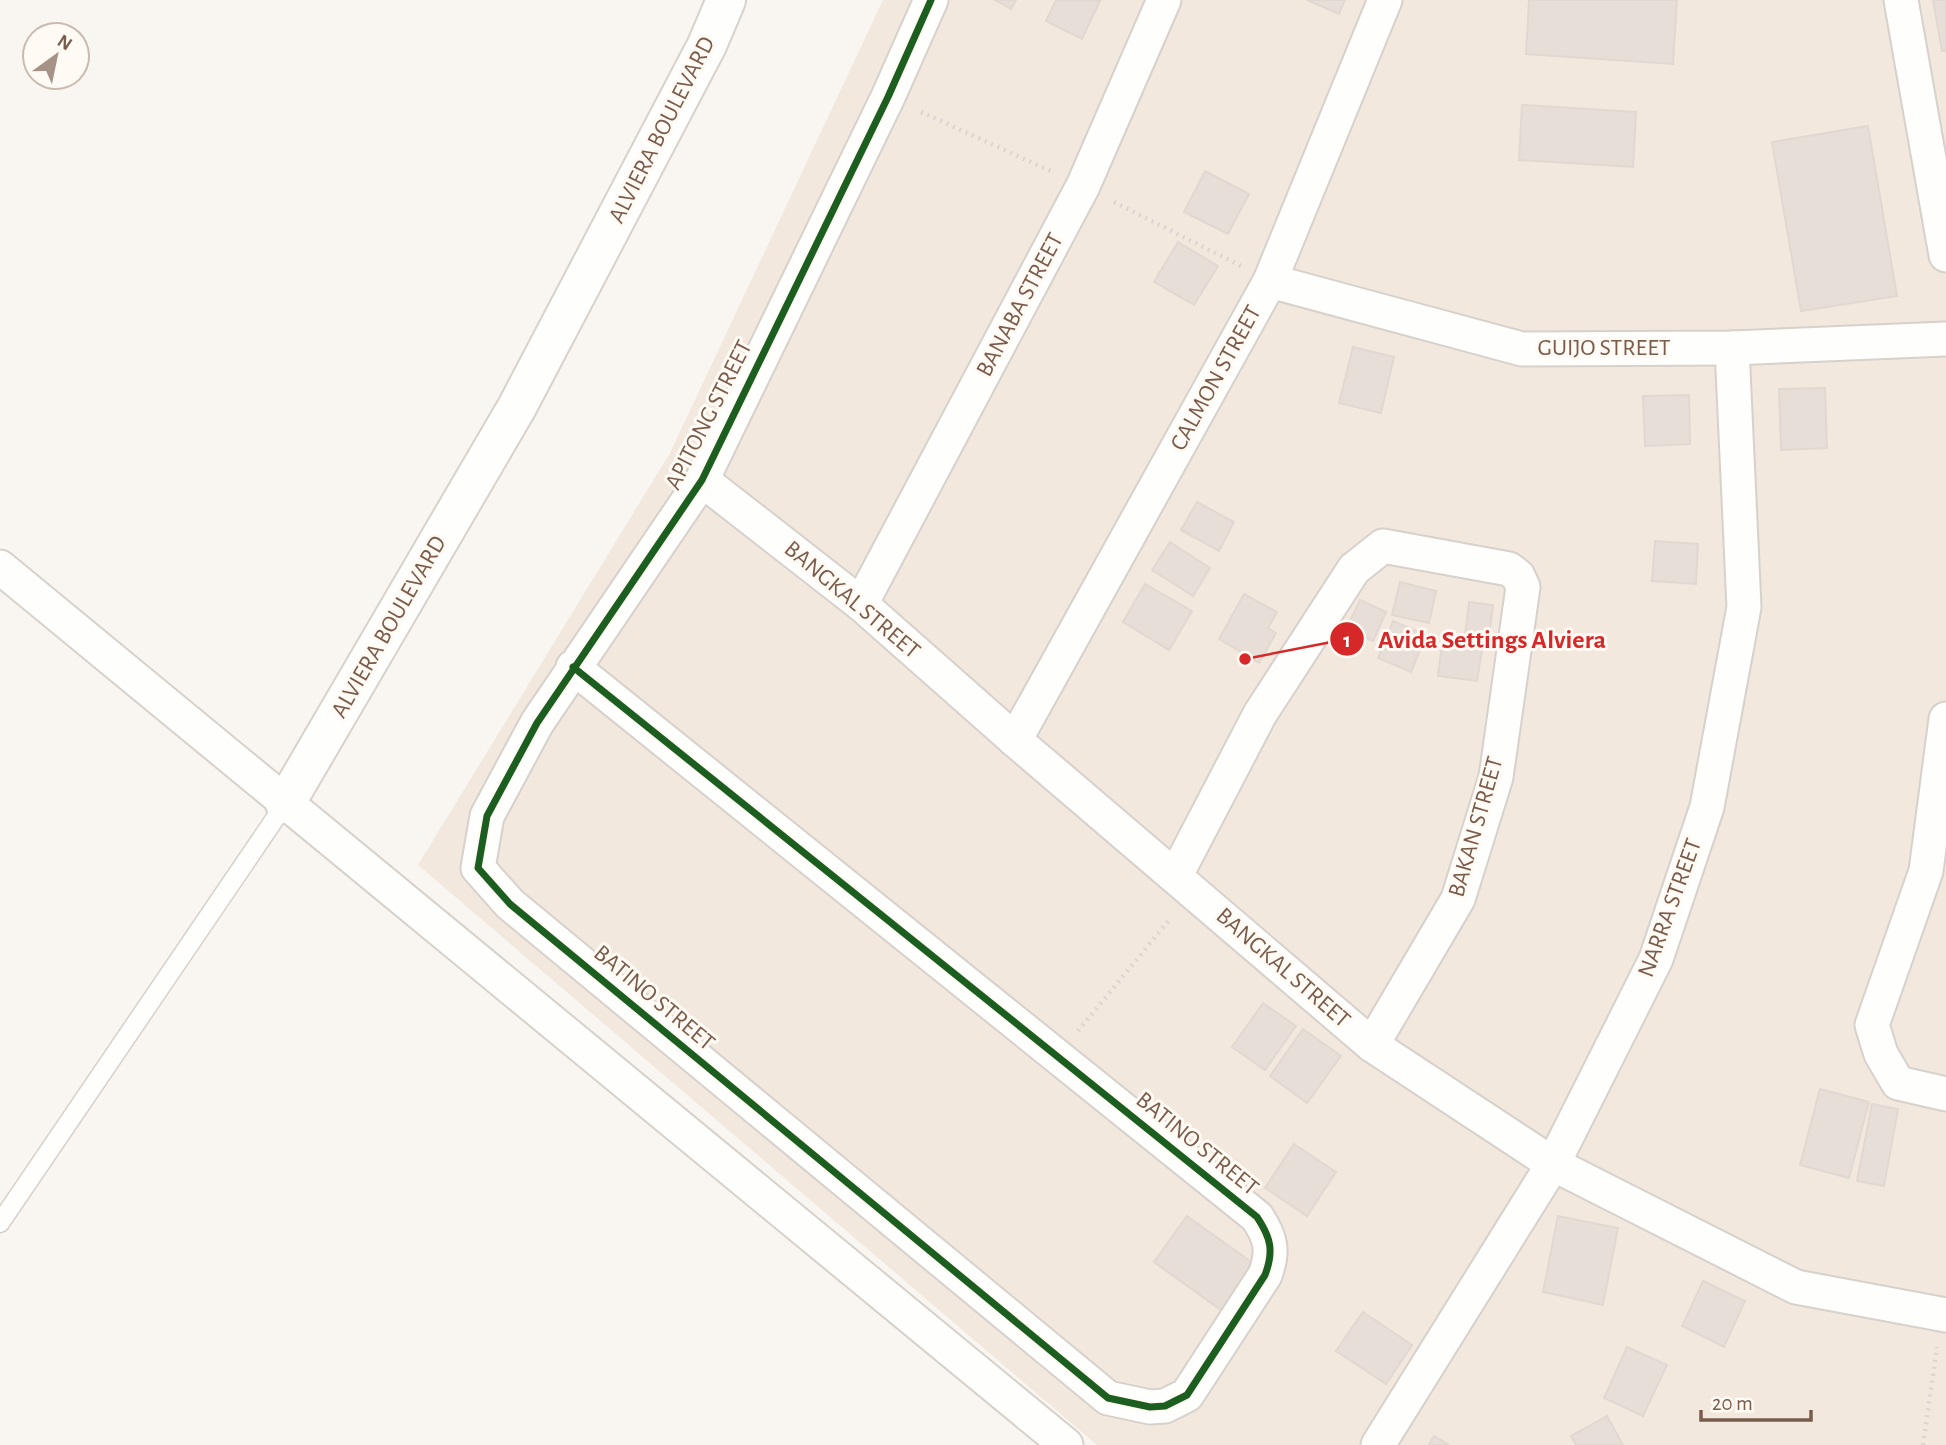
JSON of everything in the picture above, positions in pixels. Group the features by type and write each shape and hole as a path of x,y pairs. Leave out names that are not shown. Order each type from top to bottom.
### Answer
{"street":[{"name":"ALVIERA BOULEVARD","path":"285,804 517,407 707,45 726,0"},
{"name":"APITONG STREET","path":"478,868 487,816 537,723 702,480 888,97 931,0"},
{"name":"BANABA STREET","path":"861,604 1083,186 1164,0"},
{"name":"CALMON STREET","path":"1015,740 1270,281 1385,0"},
{"path":"1901,0 1946,255"},
{"name":"GUIJO STREET","path":"1270,281 1522,349 1732,348 1946,339"},
{"name":"NARRA STREET","path":"1378,1445 1553,1164 1656,959 1707,807 1745,607 1732,348"},
{"name":"BANGKAL STREET","path":"702,480 861,604 1015,740 1372,1045 1553,1164 1796,1287 1944,1314"},
{"name":"BAKAN STREET","path":"1185,883 1260,714 1353,569 1383,546 1499,567 1518,576 1524,587 1496,777 1458,899 1372,1045"},
{"path":"0,567 1066,1445"},
{"name":"BATINO STREET","path":"478,868 510,904 1108,1398 1133,1406 1165,1406 1188,1395 1265,1275 1272,1258 1270,1237 1256,1217 573,667"},
{"path":"1946,719 1936,873 1872,1025 1881,1054 1898,1083 1946,1094"}],"lane":[{"name":"ALVIERA BOULEVARD","path":"0,1223 285,804"}],"path":[{"path":"1057,1056 1185,883"},
{"path":"1923,1445 1944,1314"}],"shaded area":[{"path":"883,0 1946,0 1946,1445 1097,1445 418,865 670,453"}],"building":[{"path":"995,0 1016,0 1011,9"},
{"path":"1056,0 1100,1 1082,39 1046,21"},
{"path":"1307,0 1345,0 1339,14"},
{"path":"1529,0 1677,0 1673,64 1526,54"},
{"path":"1933,0 1946,0 1946,51 1942,51"},
{"path":"1522,105 1636,112 1633,167 1519,160"},
{"path":"1868,126 1897,296 1801,311 1772,142"},
{"path":"1205,171 1249,194 1228,234 1184,212"},
{"path":"1178,242 1218,266 1194,305 1154,282"},
{"path":"1353,347 1394,357 1381,413 1339,403"},
{"path":"1825,388 1827,448 1781,450 1779,389"},
{"path":"1689,395 1690,444 1645,446 1643,396"},
{"path":"1197,502 1234,522 1219,551 1181,530"},
{"path":"1655,541 1698,544 1696,584 1652,581"},
{"path":"1170,542 1210,568 1193,596 1152,570"},
{"path":"1400,582 1436,591 1429,623 1392,615"},
{"path":"1145,584 1192,611 1169,650 1123,622"},
{"path":"1244,594 1277,612 1268,628 1276,633 1259,663 1219,639"},
{"path":"1360,600 1386,612 1373,641 1346,629"},
{"path":"1469,602 1493,605 1488,646 1464,643"},
{"path":"1393,621 1426,635 1411,672 1378,658"},
{"path":"1442,645 1482,651 1477,681 1438,676"},
{"path":"1263,1003 1296,1026 1265,1070 1232,1047"},
{"path":"1303,1029 1341,1056 1307,1103 1270,1076"},
{"path":"1820,1089 1869,1102 1849,1178 1800,1165"},
{"path":"1872,1104 1898,1109 1884,1186 1857,1181"},
{"path":"1294,1144 1336,1172 1307,1216 1265,1188"},
{"path":"1187,1216 1254,1264 1221,1310 1154,1262"},
{"path":"1558,1216 1618,1228 1603,1305 1543,1292"},
{"path":"1703,1281 1745,1301 1724,1347 1682,1326"},
{"path":"1363,1312 1412,1345 1386,1384 1336,1351"},
{"path":"1627,1347 1667,1365 1643,1416 1604,1398"},
{"path":"1607,1416 1623,1445 1576,1445 1571,1436"},
{"path":"1434,1436 1449,1445 1429,1445"}],"cycle path":[{"path":"573,667 1257,1217 1270,1245 1270,1259 1265,1275 1187,1395 1165,1406 1150,1407 1108,1398 510,904 478,868 487,816 537,723 702,480 888,97 931,0"}],"place":[{"name":"Avida Settings Alviera","path":"1245,659"}]}
